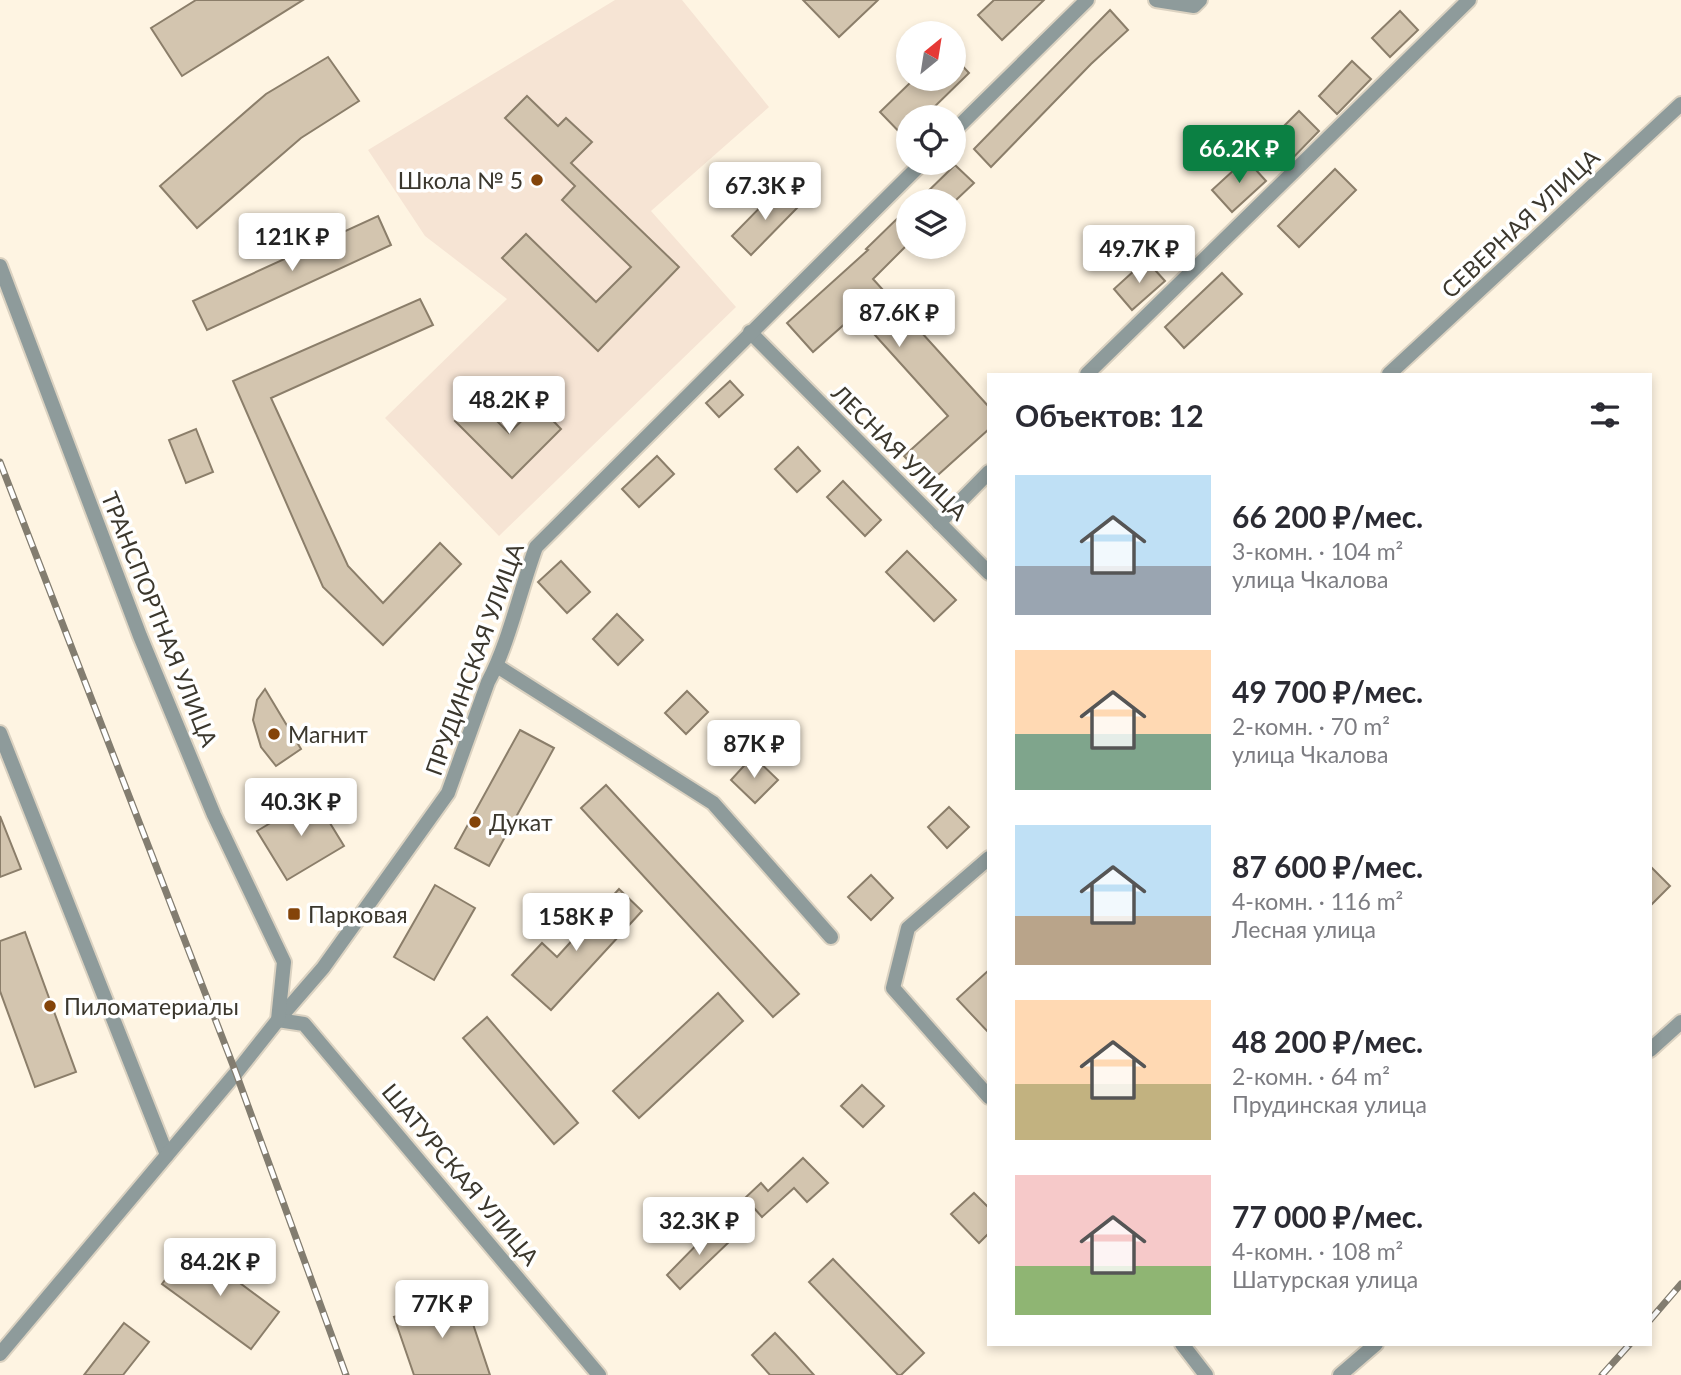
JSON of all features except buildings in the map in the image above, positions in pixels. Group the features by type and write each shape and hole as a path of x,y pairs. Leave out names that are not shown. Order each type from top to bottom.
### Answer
{"street":[{"path":"966,119 1087,0"},
{"path":"1156,0 1194,6 1200,0"},
{"path":"1088,373 1469,0"},
{"name":"СЕВЕРНАЯ УЛИЦА","path":"1390,373 1681,104"},
{"name":"ПРУДИНСКАЯ УЛИЦА","path":"278,1020 323,968 448,793 496,666 520,588 536,547 910,175"},
{"name":"ТРАНСПОРТНАЯ УЛИЦА","path":"0,266 141,636 214,815 284,962 278,1020"},
{"name":"ЛЕСНАЯ УЛИЦА","path":"750,332 987,571"},
{"path":"939,523 987,474"},
{"path":"496,666 713,803 831,937"},
{"path":"0,733 167,1155"},
{"path":"987,860 908,928 892,988 987,1095"},
{"path":"0,1354 278,1020"},
{"name":"ШАТУРСКАЯ УЛИЦА","path":"278,1020 304,1024 600,1375"},
{"path":"1652,1048 1681,1022"},
{"path":"1184,1346 1206,1375"},
{"path":"1340,1375 1375,1346"}],"shaded area":[{"name":"Школа № 5","path":"615,0 682,0 769,107 651,211 736,307 499,536 385,418 507,299 425,236 368,150"}],"railway":[{"path":"0,462 236,1073 346,1375"},
{"path":"1652,1318 1681,1284"},
{"path":"1602,1375 1628,1346"}],"place":[{"name":"Школа № 5","path":"537,180"},
{"name":"Магнит","path":"274,734"},
{"name":"Дукат","path":"475,822"},
{"name":"Парковая","path":"294,914"},
{"name":"Пиломатериалы","path":"50,1006"}]}
